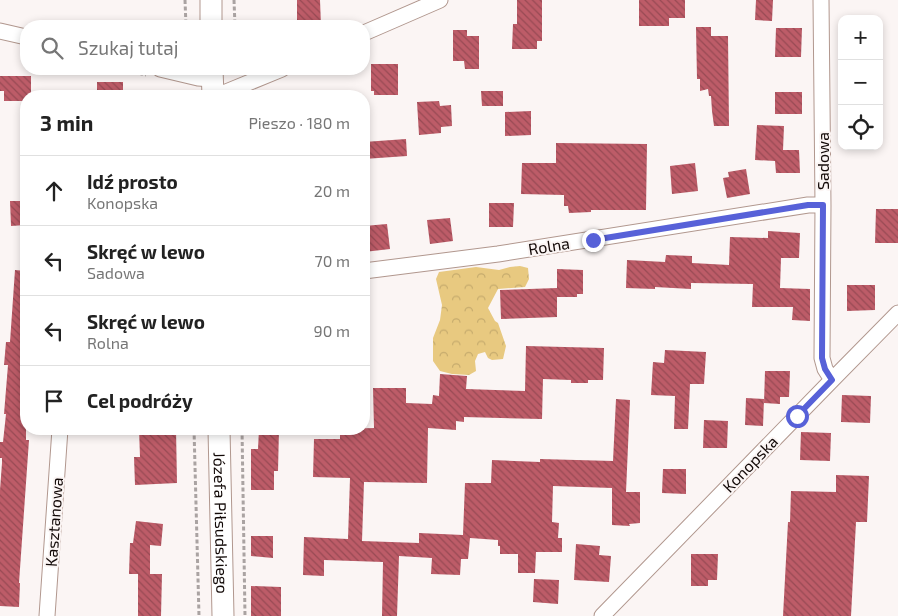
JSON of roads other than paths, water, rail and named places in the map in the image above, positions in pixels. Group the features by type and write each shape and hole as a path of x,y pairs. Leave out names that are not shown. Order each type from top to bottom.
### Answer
{"main road":[{"path":"211,0 211,20"},
{"name":"Józefa Piłsudskiego","path":"219,435 223,616"}],"street":[{"path":"370,30 440,0"},
{"name":"Sadowa","path":"821,0 822,358 825,369 832,380"},
{"path":"0,31 20,36"},
{"path":"185,75 212,84"},
{"path":"231,90 267,75"},
{"name":"Rolna","path":"370,270 498,254 808,205 823,205"},
{"name":"Konopska","path":"602,616 898,313"},
{"name":"Kasztanowa","path":"47,616 60,435"}]}
